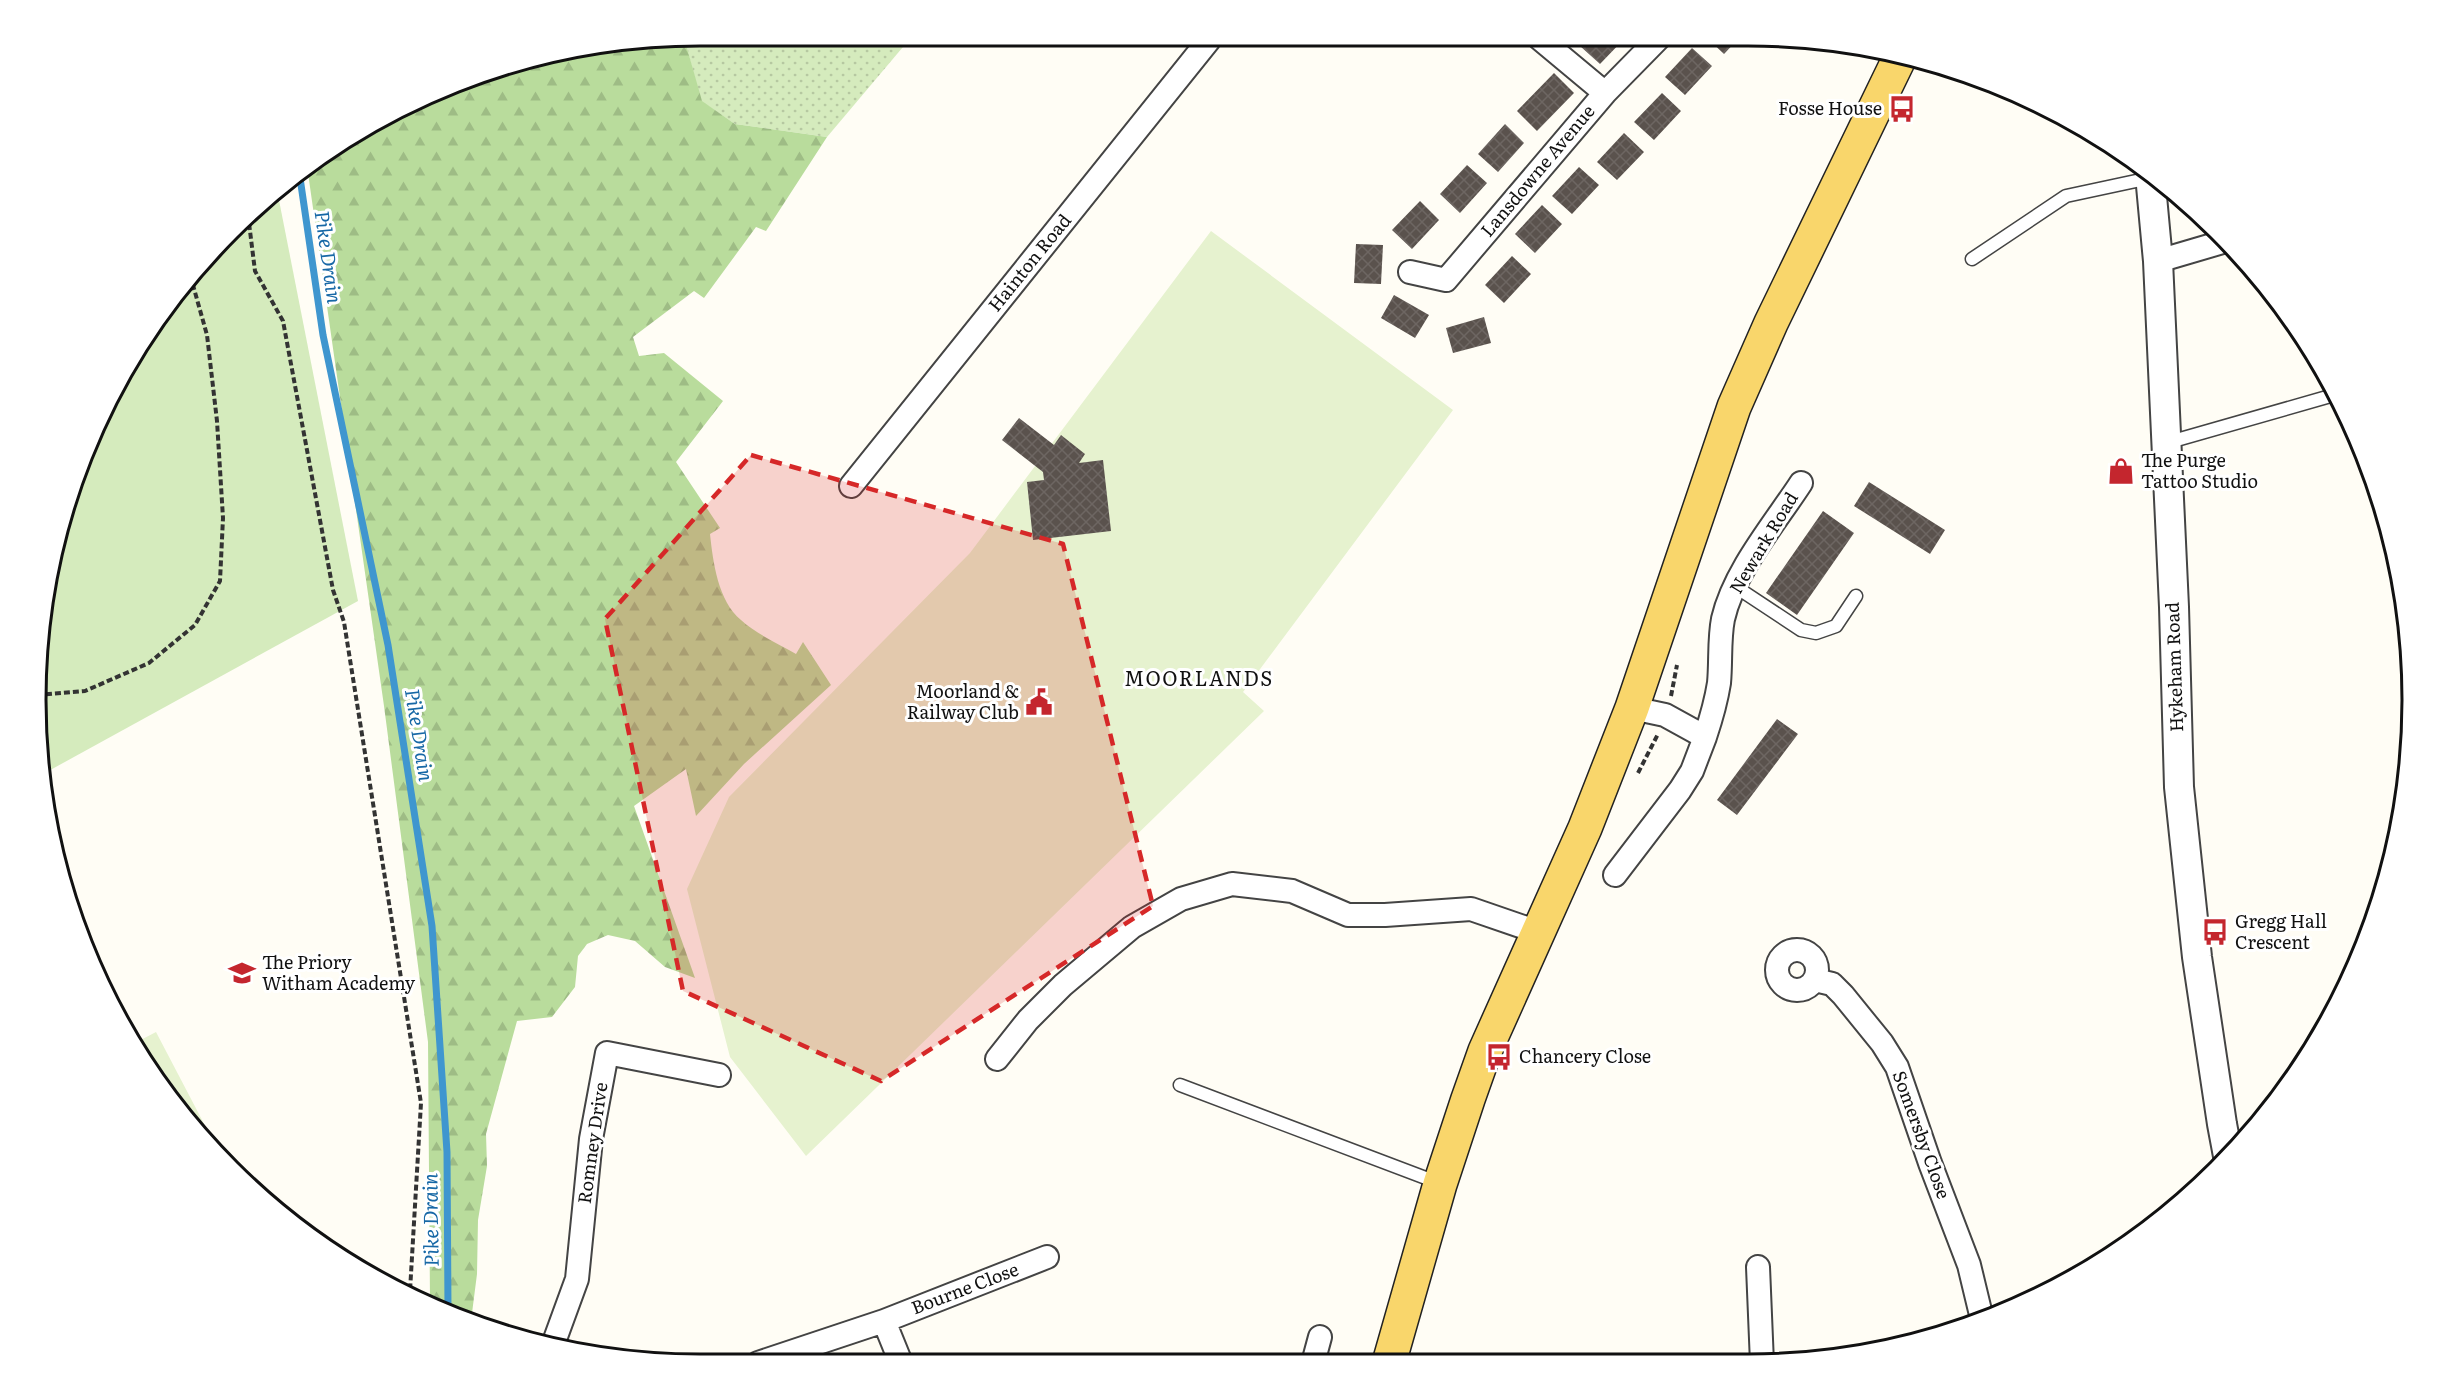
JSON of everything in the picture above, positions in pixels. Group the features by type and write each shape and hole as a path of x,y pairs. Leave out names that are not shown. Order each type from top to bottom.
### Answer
{"main road":[{"path":"1392,1354 1440,1184 1485,1051 1585,828 1632,708 1734,407 1771,323 1897,64"}],"street":[{"name":"Hainton Road","path":"851,486 1204,46"},
{"path":"1549,46 1605,93"},
{"name":"Lansdowne Avenue","path":"1410,272 1446,280 1605,93 1651,46"},
{"name":"Hykeham Road","path":"2151,186 2158,261 2179,787 2198,957 2226,1145"},
{"path":"2158,261 2216,244"},
{"name":"Newark Road","path":"1615,874 1692,771 1714,709 1723,620 1743,571 1801,483"},
{"path":"1632,708 1665,715 1705,737"},
{"path":"997,1059 1029,1020 1063,985 1132,927 1181,898 1232,884 1292,891 1348,915 1471,909 1538,932"},
{"name":"Somersby Close","path":"1815,980 1832,984 1843,995 1882,1043 1897,1067 1969,1265 1980,1311"},
{"name":"Romney Drive","path":"556,1337 577,1279 591,1139 607,1053 719,1075"},
{"name":"Bourne Close","path":"785,1354 884,1321 1047,1257"},
{"path":"1758,1266 1762,1353"},
{"path":"884,1321 897,1354"},
{"path":"1315,1354 1320,1337"}],"lane":[{"path":"1972,259 2066,196 2141,178"},
{"path":"2166,443 2327,397"},
{"path":"1736,586 1801,630 1816,633 1836,626 1856,596"},
{"path":"1180,1085 1440,1184"}],"path":[{"path":"250,227 255,271 283,321 333,590 344,622 421,1103 410,1286"},
{"path":"46,694 85,691 149,663 195,625 220,581 224,518 218,421 207,335 194,288"},
{"path":"1671,699 1679,654"},
{"path":"1635,780 1660,729"}],"highlighted area":[{"path":"751,455 1063,544 1153,906 881,1081 683,991 605,619"}],"green space":[{"path":"904,46 827,137 735,124 701,101 687,47"},
{"path":"687,47 702,101 735,124 827,137 766,231 756,227 704,298 694,291 633,337 639,356 664,353 723,401 676,462 720,528 710,534 715,569 727,602 733,612 747,625 796,654 803,642 831,685 744,764 696,816 686,769 634,806 695,978 665,967 635,941 608,935 587,944 578,956 575,987 552,1017 517,1021 486,1134 487,1166 478,1220 477,1274 472,1312 430,1295 428,1042 384,706 309,177 373,134 450,96 490,81 573,59 615,52"},
{"path":"279,201 358,601 51,770 46,700 52,615 69,531 96,450 134,373 182,302 238,238"},
{"name":"Moorland & Railway Club","path":"1211,231 1453,410 1243,692 1264,711 806,1156 730,1057 687,889 729,797 970,553"},
{"path":"156,1032 206,1127 182,1098 142,1039"}],"building":[{"path":"1580,46 1617,46 1600,64"},
{"path":"1716,46 1732,46 1724,54"},
{"path":"1692,48 1712,66 1685,95 1665,77"},
{"path":"1554,73 1574,93 1537,131 1517,111"},
{"path":"1662,93 1681,111 1654,140 1634,122"},
{"path":"1505,124 1524,143 1498,172 1478,154"},
{"path":"1624,133 1644,152 1617,180 1597,162"},
{"path":"1467,165 1487,183 1460,213 1440,194"},
{"path":"1579,167 1599,185 1572,214 1552,196"},
{"path":"1420,201 1439,220 1412,249 1392,230"},
{"path":"1542,205 1562,224 1535,253 1515,234"},
{"path":"1356,244 1383,245 1381,284 1354,283"},
{"path":"1512,256 1531,274 1504,303 1485,285"},
{"path":"1394,295 1429,315 1415,338 1381,318"},
{"path":"1484,317 1491,343 1453,353 1446,328"},
{"path":"1019,418 1054,445 1061,435 1085,454 1079,463 1103,460 1111,531 1033,540 1027,482 1044,480 1043,472 1002,440"},
{"path":"1869,482 1945,530 1930,554 1854,506"},
{"path":"1823,511 1854,533 1797,615 1766,593"},
{"path":"1777,719 1798,734 1737,815 1717,800"}],"waterway":[{"name":"Pike Drain","path":"301,183 323,335 388,645 432,926 447,1152 448,1303"}],"place":[{"name":"Fosse House","path":"1902,109"},
{"name":"The Purge Tattoo Studio","path":"2121,471"},
{"name":"Moorland & Railway Club","path":"1039,702"},
{"name":"Gregg Hall Crescent","path":"2215,932"},
{"name":"The Priory Witham Academy","path":"242,973"},
{"name":"Chancery Close","path":"1499,1057"}],"district":[{"name":"MOORLANDS","path":"1199,679"}]}
